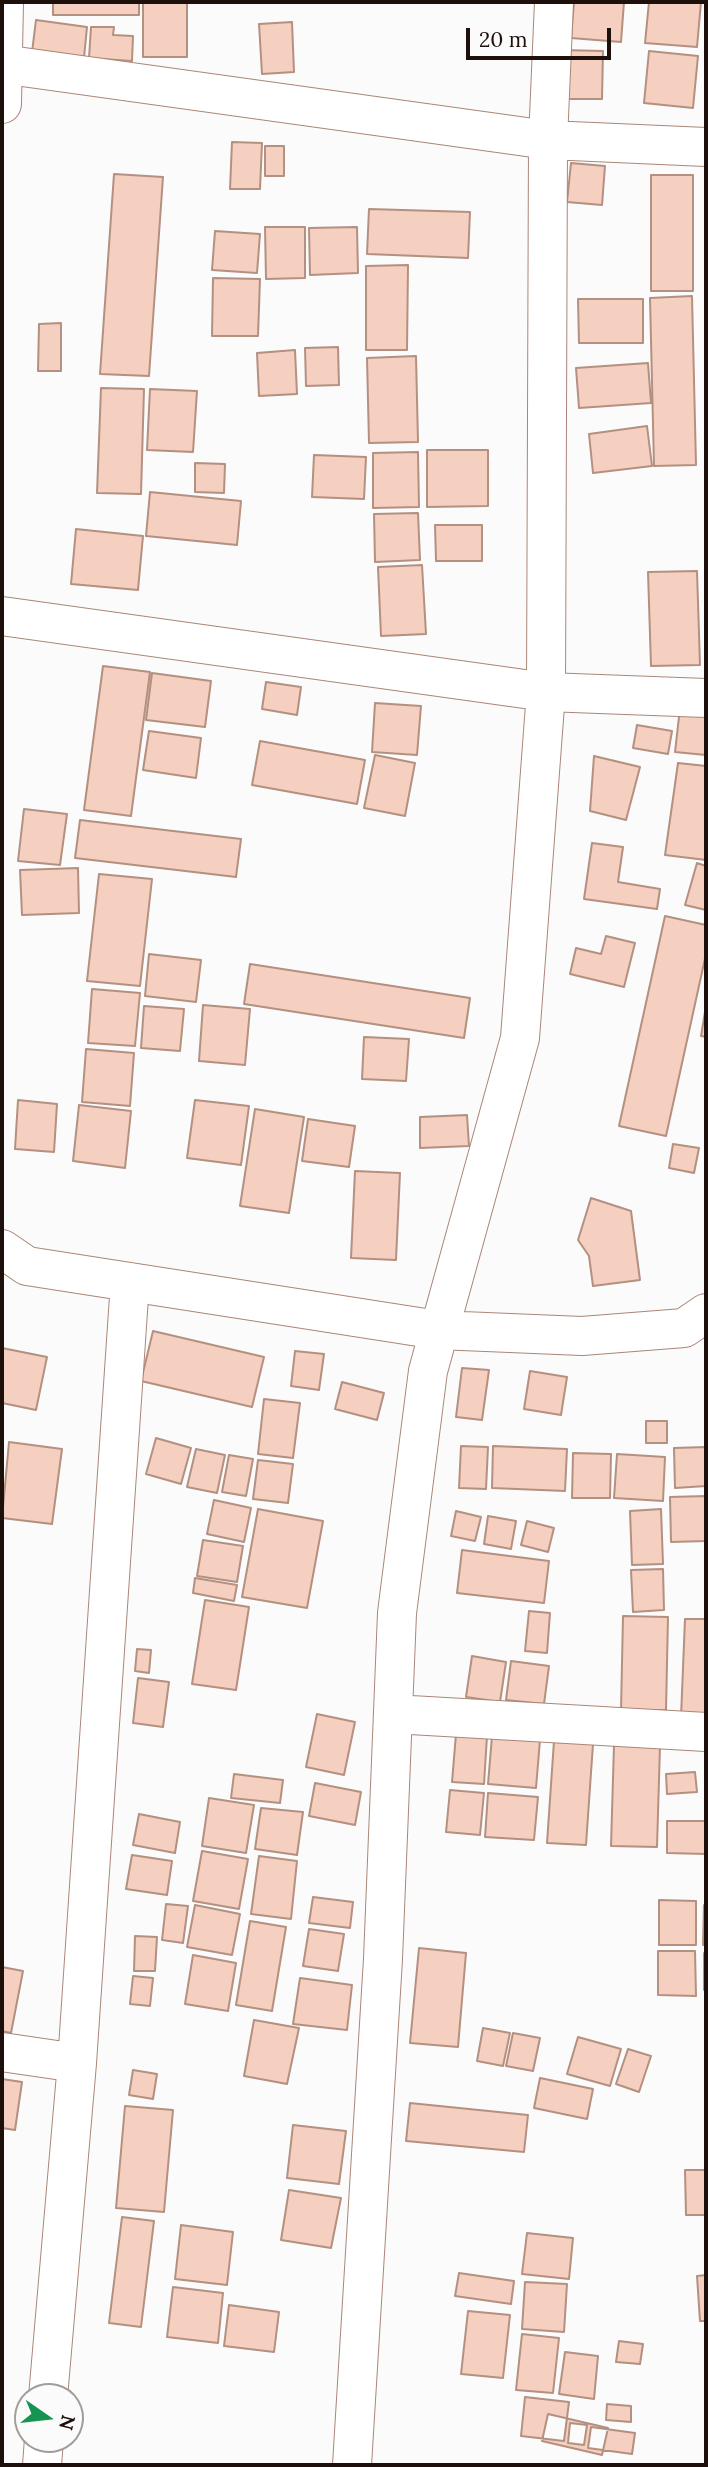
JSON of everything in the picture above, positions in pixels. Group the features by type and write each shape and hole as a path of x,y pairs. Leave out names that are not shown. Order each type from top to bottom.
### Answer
{"street":[{"path":"2,104 4,2"},
{"path":"352,2465 383,1959 397,1613 428,1371 520,1038 546,692 548,140 554,2"},
{"path":"2,64 548,140 706,147"},
{"path":"2,616 546,692 706,698"},
{"path":"2,1249 27,1266 438,1330 582,1336 684,1328 706,1313"},
{"path":"49,2383 77,2063 130,1282"},
{"path":"393,1714 706,1732"},
{"path":"2,2052 77,2063"}],"building":[{"path":"53,2 139,2 139,15 53,15"},
{"path":"143,2 187,2 187,57 143,57"},
{"path":"574,2 624,2 621,42 571,38"},
{"path":"649,2 701,2 697,47 645,43"},
{"path":"36,20 87,27 84,58 32,52"},
{"path":"292,22 294,72 262,74 259,24"},
{"path":"91,27 114,27 113,35 133,36 132,61 89,58"},
{"path":"562,50 603,51 602,99 562,99"},
{"path":"649,51 698,56 693,108 644,103"},
{"path":"232,142 262,143 260,189 230,189"},
{"path":"265,146 284,146 284,176 265,176"},
{"path":"571,163 605,166 602,205 567,202"},
{"path":"114,174 163,177 149,376 100,374"},
{"path":"651,175 693,175 693,291 651,291"},
{"path":"369,209 470,212 468,258 367,254"},
{"path":"265,227 305,227 305,278 266,279"},
{"path":"357,227 358,273 310,275 309,228"},
{"path":"215,231 260,234 257,273 212,270"},
{"path":"408,265 407,350 366,350 366,266"},
{"path":"213,278 260,279 258,336 212,336"},
{"path":"692,296 696,465 654,466 650,298"},
{"path":"578,299 643,299 643,343 579,343"},
{"path":"61,323 61,371 38,371 39,324"},
{"path":"338,347 339,385 306,386 305,348"},
{"path":"295,350 297,394 259,396 257,353"},
{"path":"416,356 418,442 369,443 367,358"},
{"path":"648,363 651,403 579,408 576,368"},
{"path":"101,388 144,389 141,494 97,493"},
{"path":"150,389 197,391 193,452 147,450"},
{"path":"647,426 652,466 593,473 589,434"},
{"path":"427,450 488,450 488,506 427,507"},
{"path":"418,452 419,507 373,508 373,453"},
{"path":"314,455 366,457 364,499 312,497"},
{"path":"195,463 225,464 224,493 195,492"},
{"path":"150,492 241,501 237,545 146,536"},
{"path":"418,513 420,560 375,562 374,514"},
{"path":"435,525 482,525 482,561 436,561"},
{"path":"76,529 143,536 138,590 71,584"},
{"path":"422,565 426,634 381,636 378,567"},
{"path":"697,571 700,665 651,666 648,572"},
{"path":"103,666 150,672 131,816 84,810"},
{"path":"152,673 211,681 205,727 146,720"},
{"path":"266,682 301,687 297,715 262,709"},
{"path":"375,703 421,706 417,755 372,752"},
{"path":"680,708 706,711 706,755 675,752"},
{"path":"637,725 672,731 668,754 633,748"},
{"path":"149,731 201,738 196,778 143,770"},
{"path":"260,741 365,760 357,804 252,785"},
{"path":"375,755 415,763 405,816 364,808"},
{"path":"594,756 640,767 626,820 590,811"},
{"path":"678,763 706,766 706,860 665,855"},
{"path":"24,809 67,814 60,865 18,861"},
{"path":"80,820 241,839 236,877 75,858"},
{"path":"592,843 623,847 618,882 660,889 657,909 584,899"},
{"path":"697,863 706,866 706,910 685,905"},
{"path":"78,868 79,913 22,915 20,870"},
{"path":"99,874 152,879 140,986 87,981"},
{"path":"665,916 706,925 706,954 666,1136 619,1126"},
{"path":"606,936 635,943 624,987 570,974 576,948 601,954"},
{"path":"149,954 201,960 196,1002 145,996"},
{"path":"250,964 470,998 464,1038 244,1004"},
{"path":"92,989 140,993 135,1046 88,1043"},
{"path":"203,1005 250,1009 245,1065 199,1061"},
{"path":"144,1006 184,1009 180,1051 141,1048"},
{"path":"706,1006 706,1037 701,1036"},
{"path":"364,1037 409,1039 406,1081 362,1079"},
{"path":"86,1049 134,1053 130,1106 82,1102"},
{"path":"18,1100 57,1104 54,1152 15,1149"},
{"path":"195,1100 249,1106 241,1165 187,1158"},
{"path":"79,1105 131,1111 125,1168 73,1161"},
{"path":"255,1109 304,1117 289,1213 240,1206"},
{"path":"467,1115 469,1146 420,1148 420,1117"},
{"path":"308,1119 355,1126 349,1167 302,1161"},
{"path":"673,1144 699,1148 694,1173 669,1168"},
{"path":"355,1171 400,1173 396,1260 351,1258"},
{"path":"591,1198 631,1211 640,1280 593,1286 589,1256 578,1240"},
{"path":"153,1331 264,1357 252,1407 141,1381"},
{"path":"2,1348 47,1357 36,1410 2,1403"},
{"path":"295,1351 324,1354 319,1390 291,1386"},
{"path":"462,1368 489,1370 482,1420 456,1417"},
{"path":"530,1371 567,1377 561,1415 524,1409"},
{"path":"342,1382 384,1393 377,1420 335,1409"},
{"path":"264,1399 300,1403 293,1458 258,1454"},
{"path":"646,1421 667,1421 667,1443 646,1443"},
{"path":"156,1438 191,1448 181,1484 146,1474"},
{"path":"9,1442 62,1449 52,1524 2,1518"},
{"path":"461,1446 488,1447 486,1489 459,1488"},
{"path":"493,1446 567,1449 565,1491 492,1488"},
{"path":"706,1447 706,1486 675,1488 674,1448"},
{"path":"196,1449 225,1455 217,1493 187,1487"},
{"path":"573,1453 611,1454 610,1498 572,1498"},
{"path":"617,1454 665,1457 663,1501 614,1498"},
{"path":"229,1455 253,1459 246,1496 222,1492"},
{"path":"258,1460 293,1464 288,1503 253,1499"},
{"path":"706,1496 706,1541 671,1542 670,1497"},
{"path":"214,1500 251,1508 244,1542 207,1534"},
{"path":"258,1509 323,1521 307,1608 242,1597"},
{"path":"661,1509 663,1564 632,1565 630,1511"},
{"path":"456,1511 481,1517 475,1541 451,1536"},
{"path":"488,1516 516,1521 511,1549 484,1544"},
{"path":"527,1521 554,1528 548,1552 521,1545"},
{"path":"203,1540 243,1546 237,1582 197,1576"},
{"path":"462,1550 549,1561 544,1603 457,1593"},
{"path":"663,1569 664,1610 633,1612 631,1570"},
{"path":"195,1578 237,1585 234,1601 193,1593"},
{"path":"205,1600 249,1607 236,1690 192,1684"},
{"path":"529,1611 550,1613 547,1653 525,1651"},
{"path":"623,1616 668,1617 666,1710 621,1710"},
{"path":"685,1619 706,1619 706,1718 681,1717"},
{"path":"137,1649 151,1650 149,1673 135,1671"},
{"path":"472,1656 506,1662 500,1702 466,1697"},
{"path":"511,1661 549,1666 544,1704 506,1700"},
{"path":"138,1678 169,1682 163,1727 133,1723"},
{"path":"317,1714 355,1722 344,1775 306,1767"},
{"path":"456,1734 487,1736 484,1784 452,1782"},
{"path":"492,1736 540,1740 536,1788 488,1784"},
{"path":"554,1741 593,1744 586,1845 547,1843"},
{"path":"614,1745 660,1746 657,1847 611,1846"},
{"path":"695,1772 697,1792 667,1794 666,1774"},
{"path":"234,1774 283,1780 280,1803 231,1798"},
{"path":"315,1783 361,1792 355,1825 309,1816"},
{"path":"450,1790 484,1793 480,1835 446,1832"},
{"path":"488,1793 538,1797 534,1840 485,1837"},
{"path":"209,1798 254,1805 246,1853 202,1846"},
{"path":"261,1808 303,1812 297,1855 255,1849"},
{"path":"139,1814 180,1822 175,1853 133,1845"},
{"path":"667,1821 706,1821 706,1854 667,1853"},
{"path":"202,1851 248,1859 239,1909 193,1901"},
{"path":"132,1855 172,1861 167,1895 126,1889"},
{"path":"259,1856 297,1861 291,1919 251,1914"},
{"path":"313,1897 353,1902 350,1928 309,1923"},
{"path":"659,1900 696,1901 696,1945 659,1945"},
{"path":"166,1904 188,1906 183,1943 162,1940"},
{"path":"195,1905 240,1914 232,1955 187,1947"},
{"path":"706,1905 706,1945 703,1945"},
{"path":"250,1921 286,1927 272,2011 236,2005"},
{"path":"309,1929 344,1934 338,1971 303,1966"},
{"path":"135,1936 157,1937 155,1971 134,1971"},
{"path":"419,1948 466,1953 458,2047 410,2043"},
{"path":"658,1951 695,1951 696,1996 658,1995"},
{"path":"706,1953 706,1990 704,1990"},
{"path":"193,1955 236,1963 228,2011 185,2004"},
{"path":"2,1967 23,1971 11,2033 2,2031"},
{"path":"133,1976 153,1978 150,2006 130,2004"},
{"path":"300,1978 352,1985 347,2030 293,2024"},
{"path":"254,2020 299,2028 287,2084 244,2076"},
{"path":"483,2028 510,2033 503,2066 477,2061"},
{"path":"513,2033 540,2038 533,2071 506,2066"},
{"path":"578,2037 621,2049 610,2086 567,2074"},
{"path":"628,2049 651,2056 639,2092 616,2084"},
{"path":"133,2070 157,2074 153,2099 129,2095"},
{"path":"540,2078 593,2089 587,2119 534,2108"},
{"path":"2,2079 22,2082 15,2130 2,2128"},
{"path":"410,2103 528,2115 524,2152 406,2141"},
{"path":"125,2106 173,2110 164,2212 116,2208"},
{"path":"293,2125 346,2131 339,2184 287,2178"},
{"path":"685,2170 706,2170 706,2215 686,2215"},
{"path":"289,2190 341,2198 331,2248 281,2240"},
{"path":"122,2217 154,2221 141,2327 109,2323"},
{"path":"181,2225 233,2232 227,2285 175,2279"},
{"path":"527,2233 573,2238 569,2279 522,2274"},
{"path":"459,2273 514,2281 511,2304 455,2296"},
{"path":"706,2275 706,2321 700,2321 697,2276"},
{"path":"525,2282 567,2284 564,2332 522,2329"},
{"path":"173,2287 223,2293 218,2343 167,2337"},
{"path":"229,2305 279,2312 274,2352 224,2346"},
{"path":"468,2311 510,2315 503,2378 461,2374"},
{"path":"522,2334 559,2338 553,2393 516,2390"},
{"path":"619,2341 643,2344 640,2364 616,2362"},
{"path":"565,2352 598,2356 594,2399 559,2394"},
{"path":"525,2397 569,2402 564,2441 521,2436"},
{"path":"607,2404 631,2406 631,2422 606,2420"},
{"path":"548,2414 608,2428 602,2455 542,2441"},
{"path":"570,2423 587,2425 584,2445 568,2443"},
{"path":"591,2427 635,2433 632,2454 588,2448"}]}
